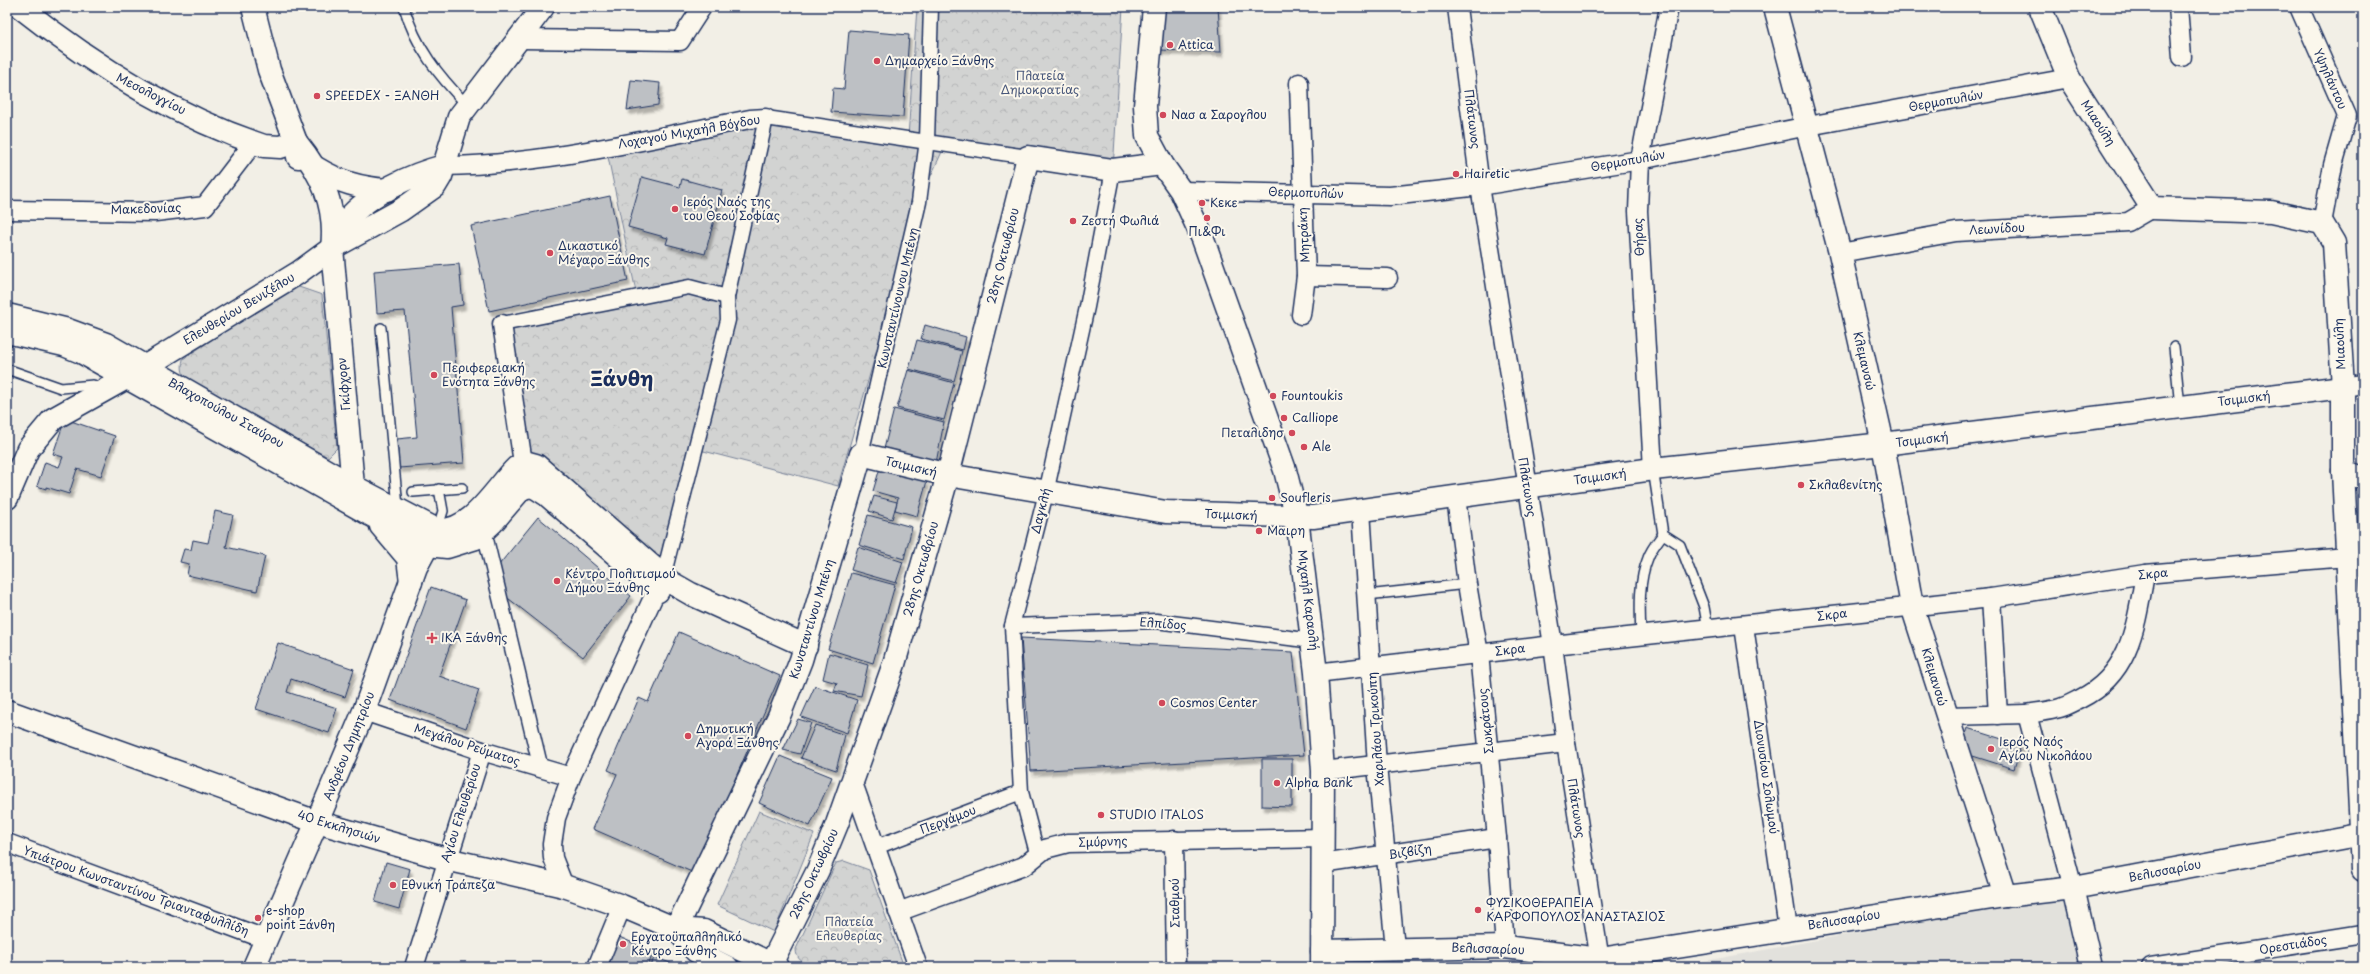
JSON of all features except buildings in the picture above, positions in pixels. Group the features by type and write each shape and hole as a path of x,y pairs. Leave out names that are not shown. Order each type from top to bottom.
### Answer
{"street":[{"name":"Μεσολογγίου","path":"20,7 66,44 113,75 167,104 254,142 272,147 288,146 296,142"},
{"path":"253,7 268,70 296,142 301,172 332,248"},
{"path":"332,248 401,210 435,186 444,166 456,126 467,105 521,39 543,7"},
{"path":"521,39 680,41 702,7"},
{"name":"Κωνσταντίνουνου Μπένη","path":"861,454 919,202 927,140 931,7"},
{"name":"Μιχαήλ Καραολή","path":"1154,7 1144,106 1147,136 1162,164 1181,191 1203,239 1273,433 1285,470 1297,518 1313,641 1323,770 1322,959"},
{"name":"Πλάτωνος","path":"1457,7 1480,186 1553,645 1566,744 1600,963"},
{"name":"Θήρας","path":"1653,469 1638,211 1640,160 1669,7"},
{"name":"Κλεμανσώ","path":"1775,7 1808,126 1840,252 1883,444 1912,606 1946,716 2005,896"},
{"name":"Μιαούλη","path":"2040,7 2069,78 2152,208"},
{"path":"2178,7 2182,57"},
{"name":"Υψηλάντου","path":"2299,7 2347,116 2333,165 2322,223"},
{"name":"Θερμοπυλών","path":"1181,191 1390,196 1480,186 1640,160 1808,126 2069,78"},
{"name":"Μητράκη","path":"1298,83 1306,276 1301,316"},
{"path":"564,886 553,858 552,844 556,818 571,777 660,584 728,320 726,297 766,118"},
{"name":"Λοχαγού Μιχαήλ Βόγδου","path":"332,248 346,220 357,209 410,177 444,166 478,165 606,147 750,119 766,118 927,140 1028,157"},
{"name":"Μακεδονίας","path":"7,210 155,212 205,206 254,142"},
{"path":"296,142 316,168 333,214 332,248"},
{"path":"1028,157 1113,170 1162,164"},
{"name":"28ης Οκτωβρίου","path":"773,966 818,870 853,783 894,664 948,475 1028,157"},
{"path":"316,168 346,183 371,189 387,190"},
{"name":"Δαγκλή","path":"1037,853 1021,792 1012,626 1046,493 1087,307 1113,170"},
{"path":"2152,208 2271,212 2322,223"},
{"name":"Λεωνίδου","path":"1840,252 1956,232 2128,222 2152,208"},
{"name":"Μιαούλη","path":"2322,223 2334,243 2353,386 2343,471 2363,870"},
{"name":"Ελευθερίου Βενιζέλου","path":"7,498 28,449 53,419 103,389 136,372 298,273 332,248"},
{"name":"Γκίφχορν","path":"332,248 353,486 371,515"},
{"path":"1306,276 1388,278"},
{"path":"526,486 502,324 689,287 726,297"},
{"name":"Βλαχοπούλου Σταύρου","path":"7,314 50,324 90,337 136,372 371,515 433,537"},
{"name":"Βλαχοπούλου Σταύρου","path":"7,332 64,345 136,372 399,511 433,537"},
{"name":"Τσιμισκή","path":"861,454 948,475 1046,493 1166,512 1297,518 1653,469 1883,444 2353,386"},
{"name":"Κωνσταντίνου Μπένη","path":"676,929 779,716 804,653 861,454"},
{"path":"660,584 547,473 536,465 523,463 508,475 467,521 433,537 439,547 456,545 476,538 520,490 526,486 533,486 547,495 660,584 691,594 804,653"},
{"path":"2343,471 2363,478"},
{"name":"Σωκράτους","path":"1456,496 1467,584 1479,654 1497,838 1505,947"},
{"name":"Χαριλάου Τρικούπη","path":"1361,510 1377,766 1395,948"},
{"path":"371,515 408,558 411,582"},
{"path":"484,531 541,769"},
{"name":"Ανδρέου Δημητρίου","path":"254,967 364,711 411,582 433,537"},
{"name":"Σκρα","path":"1316,673 1553,645 1744,626 1991,598 2145,574 2347,557"},
{"name":"Κλεμανσώ","path":"1946,716 2027,714 2062,708 2090,694 2106,683 2124,656 2136,627 2145,574"},
{"path":"1991,598 1998,714"},
{"name":"Ελπίδος","path":"1012,626 1156,621 1313,641"},
{"name":"Διονυσίου Σολωμού","path":"1744,626 1788,929"},
{"name":"40 Εκκλησιών","path":"7,711 317,822 446,859 564,886 622,906 676,929 704,931 773,966"},
{"name":"Μεγάλου Ρεύματος","path":"364,711 482,751 571,777"},
{"path":"2027,714 2073,888 2091,967"},
{"path":"1323,770 1377,766 1566,744"},
{"name":"Αγίου Ελευθερίου","path":"414,967 446,859 482,751"},
{"path":"853,783 918,967"},
{"name":"Περγάμου","path":"876,847 1021,792"},
{"name":"Βελισσαρίου","path":"1322,959 1395,948 1505,947 1600,963 1788,929 2005,896 2073,888 2361,834"},
{"name":"Σμύρνης","path":"898,912 1024,866 1037,853 1045,849 1068,843 1323,838"},
{"name":"Βιζβίζη","path":"1322,864 1386,856 1497,838"},
{"name":"Σταθμού","path":"1174,840 1176,967"},
{"name":"Υπιάτρου Κωνσταντίνου Τριανταφυλλίδη","path":"7,843 265,939"},
{"path":"597,967 622,906"},
{"name":"40 Εκκλησιών","path":"676,929 696,951 727,967"},
{"name":"Ορεστιάδος","path":"2151,967 2363,934"}],"lane":[{"path":"404,7 422,51 447,84 467,105"},
{"path":"381,328 399,511"},
{"path":"2174,347 2180,407"},
{"path":"7,369 61,388 93,385 103,389"},
{"path":"1641,636 1640,602 1645,567 1648,557 1663,534 1653,469"},
{"path":"413,492 462,488"},
{"path":"433,537 443,511 439,490"},
{"path":"1663,534 1680,545 1704,607 1708,629"},
{"path":"1367,595 1467,584"}],"shaded area":[{"path":"2068,893 2080,967 1673,967"}],"green space":[{"name":"Πλατεία Δημοκρατίας","path":"917,7 1123,7 1113,170 946,143 919,202 838,486 696,449 663,577 528,463 502,324 637,297 606,147 766,118 908,137"},
{"path":"293,285 322,295 337,448 328,457 190,384 185,378 183,372 183,359"},
{"path":"759,811 814,834 774,932 717,905"},
{"name":"Πλατεία Ελευθερίας","path":"844,861 869,870 904,967 811,967 800,960 797,956 796,949 836,863"}],"place":[{"name":"Attica","path":"1170,45"},
{"name":"Δημαρχείο Ξάνθης","path":"877,61"},
{"name":"SPEEDEX - ΞΑΝΘΗ","path":"317,96"},
{"name":"Νασ α Σαρογλου","path":"1163,115"},
{"name":"Hairetic","path":"1456,174"},
{"name":"Κεκε","path":"1202,203"},
{"name":"Ιερός Ναός της του Θεού Σοφίας","path":"675,209"},
{"name":"Πι&Φι","path":"1207,218"},
{"name":"Ζεστή Φωλιά","path":"1073,221"},
{"name":"Δικαστικό Μέγαρο Ξάνθης","path":"550,253"},
{"name":"Περιφερειακή Ενότητα Ξάνθης","path":"434,375"},
{"name":"Fountoukis","path":"1273,396"},
{"name":"Calliope","path":"1284,418"},
{"name":"Πεταλιδησ","path":"1292,433"},
{"name":"Ale","path":"1304,447"},
{"name":"Σκλαβενίτης","path":"1801,485"},
{"name":"Soufleris","path":"1272,498"},
{"name":"Μαιρη","path":"1259,531"},
{"name":"Κέντρο Πολιτισμού Δήμου Ξάνθης","path":"557,581"},
{"name":"ΙΚΑ Ξάνθης","path":"432,638"},
{"name":"Cosmos Center","path":"1162,703"},
{"name":"Δημοτική Αγορά Ξάνθης","path":"688,736"},
{"name":"Ιερός Ναός Αγίου Νικολάου","path":"1991,749"},
{"name":"Alpha Bank","path":"1277,783"},
{"name":"STUDIO ITALOS","path":"1101,815"},
{"name":"Εθνική Τράπεζα","path":"393,885"},
{"name":"ΦΥΣΙΚΟΘΕΡΑΠΕΙΑ ΚΑΡΦΟΠΟΥΛΟΣ ΑΝΑΣΤΑΣΙΟΣ","path":"1478,910"},
{"name":"e-shop point Ξάνθη","path":"258,918"},
{"name":"Εργατοϋπαλληλικό Κέντρο Ξάνθης","path":"623,944"}],"district":[{"name":"Ξάνθη","path":"622,379"}]}
